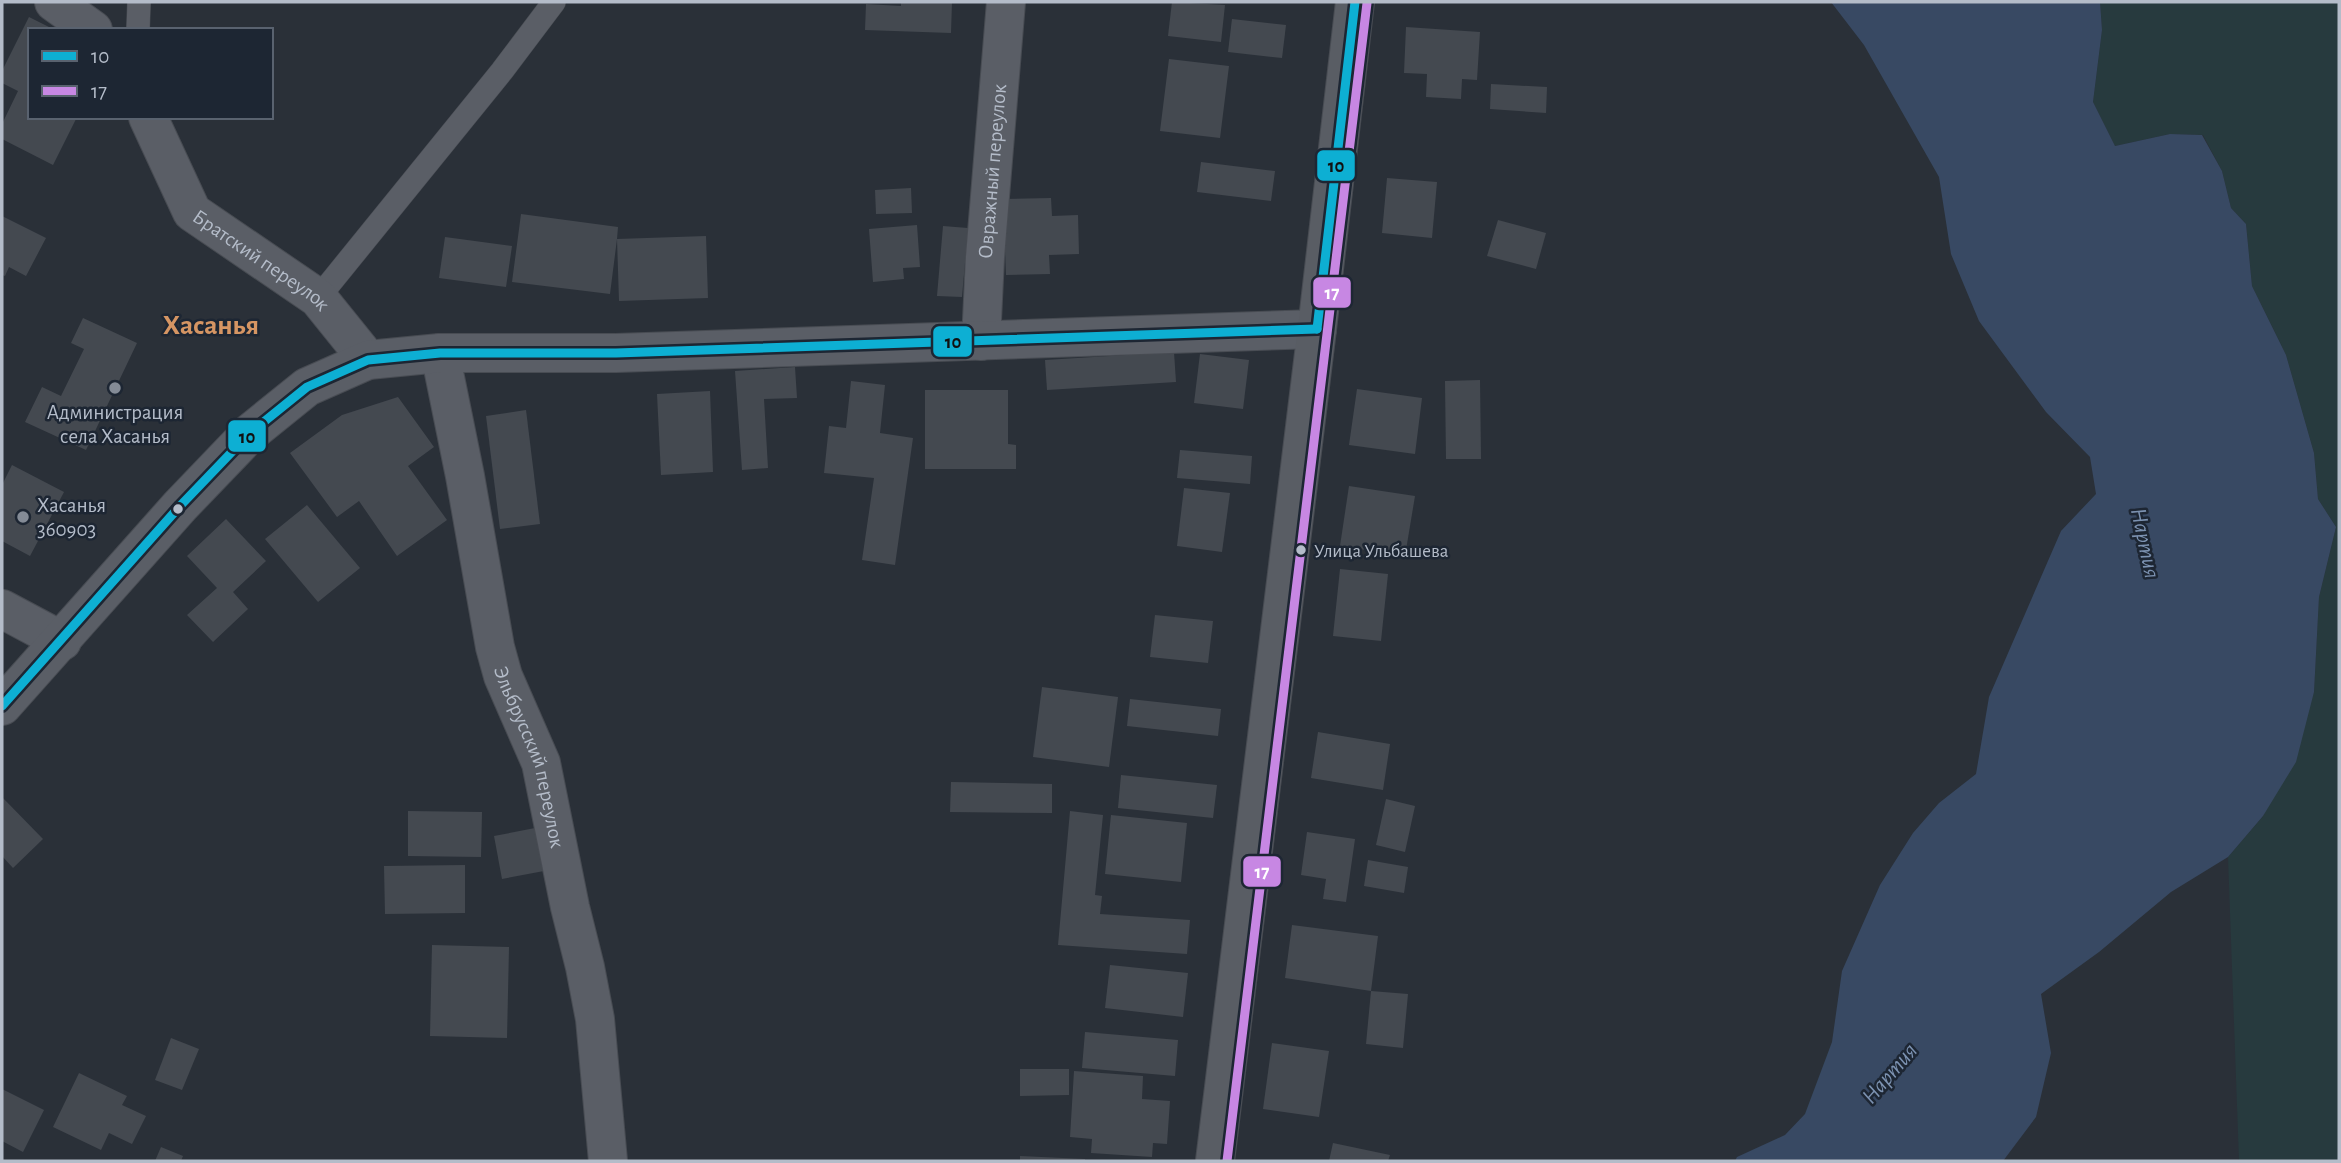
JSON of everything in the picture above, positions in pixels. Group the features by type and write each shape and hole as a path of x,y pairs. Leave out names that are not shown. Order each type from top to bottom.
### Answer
{"street":[{"path":"54,2 90,28"},
{"name":"Овражный переулок","path":"981,341 985,257 1006,2"},
{"path":"1215,1161 1317,330 1354,2"},
{"name":"Братский переулок","path":"149,119 192,212 318,298 368,360"},
{"path":"2,706 180,506 250,433 307,387 368,360 440,354 616,353 1317,330"},
{"name":"Эльбрусский переулок","path":"440,354 495,647 503,676 541,763 585,967 595,1019 608,1161"},
{"path":"2,609 62,640"}],"lane":[{"path":"138,28 139,2"},
{"path":"318,298 502,71 554,2"}],"green space":[{"path":"2100,2 2339,2 2339,1161 2239,1161 2228,857 2263,816 2314,692 2319,597 2336,527 2318,499 2314,453 2286,355 2252,286 2246,224 2231,208 2222,171 2203,135 2170,134 2115,146 2093,102 2102,30"}],"water":[{"name":"Нартия","path":"1831,2 2100,2 2102,30 2093,102 2115,146 2170,134 2202,135 2222,171 2231,208 2246,224 2252,286 2286,355 2314,453 2318,499 2336,527 2319,597 2314,692 2296,762 2263,816 2228,857 2171,892 2099,952 2041,994 2051,1053 2036,1117 2003,1161 1735,1161 1737,1157 1785,1135 1805,1114 1832,1042 1842,971 1880,885 1913,833 1939,803 1976,774 1989,697 2061,531 2096,494 2090,457 2046,412 1979,321 1951,254 1939,177 1864,45"}],"building":[{"path":"901,2 952,2 951,33 865,30 866,4 901,6"},
{"path":"1172,2 1225,5 1221,42 1168,36"},
{"path":"29,17 51,28 28,28 28,119 76,119 53,165 2,139 2,124 18,91 2,83 2,71"},
{"path":"1232,19 1286,25 1282,58 1228,52"},
{"path":"1406,27 1480,32 1477,80 1462,79 1461,99 1426,97 1427,74 1404,73"},
{"path":"1169,59 1229,66 1220,138 1160,131"},
{"path":"1491,84 1547,87 1546,113 1490,109"},
{"path":"1201,162 1275,171 1271,201 1197,192"},
{"path":"1387,178 1437,182 1432,238 1382,233"},
{"path":"911,188 912,213 876,214 875,190"},
{"path":"1051,198 1052,216 1078,215 1079,254 1049,255 1050,274 1006,275 1003,199"},
{"path":"521,214 618,227 610,294 512,282"},
{"path":"2,216 46,238 26,276 9,267 5,276 2,275"},
{"path":"1498,220 1546,233 1536,269 1487,256"},
{"path":"917,225 920,267 903,268 904,279 873,282 869,229"},
{"path":"943,226 968,228 962,297 937,296"},
{"path":"706,236 708,298 619,301 617,239"},
{"path":"445,237 512,246 506,287 439,278"},
{"path":"83,318 137,343 86,450 25,422 42,387 61,396 84,349 71,343"},
{"path":"1174,352 1176,382 1047,390 1045,360"},
{"path":"1200,354 1249,360 1243,409 1194,403"},
{"path":"795,367 797,398 764,399 768,468 742,470 735,371"},
{"path":"1480,380 1481,459 1446,459 1445,381"},
{"path":"851,381 885,385 880,433 913,438 895,565 862,560 874,478 824,473 829,426 846,428"},
{"path":"1357,389 1422,398 1415,454 1349,445"},
{"path":"925,390 1008,390 1008,444 1016,445 1016,469 925,469"},
{"path":"710,391 713,472 661,475 657,394"},
{"path":"398,397 434,447 408,466 447,520 397,556 359,501 337,517 290,453 342,415"},
{"path":"526,410 540,524 500,529 486,416"},
{"path":"1180,450 1252,456 1250,484 1177,478"},
{"path":"12,465 64,492 30,556 2,541 2,485"},
{"path":"1349,486 1415,496 1405,556 1340,546"},
{"path":"1184,488 1230,493 1222,552 1177,546"},
{"path":"307,505 360,568 318,602 265,539"},
{"path":"226,519 266,561 233,592 248,609 213,642 187,615 217,588 187,556"},
{"path":"1340,569 1388,574 1381,641 1333,636"},
{"path":"1155,615 1213,621 1208,663 1150,657"},
{"path":"1042,687 1118,697 1109,767 1033,757"},
{"path":"1130,699 1221,709 1218,736 1127,726"},
{"path":"1318,732 1390,744 1383,790 1311,778"},
{"path":"1121,775 1217,785 1213,818 1118,808"},
{"path":"951,782 1052,784 1052,813 950,812"},
{"path":"2,797 43,839 13,868 2,856"},
{"path":"1386,799 1415,806 1405,852 1376,845"},
{"path":"408,811 482,812 481,857 408,856"},
{"path":"1070,811 1103,815 1095,895 1102,896 1100,914 1190,920 1187,954 1058,945"},
{"path":"1111,815 1187,823 1181,882 1105,874"},
{"path":"535,828 544,871 502,879 494,836"},
{"path":"1307,832 1355,839 1346,902 1323,899 1326,879 1301,875"},
{"path":"1368,860 1408,867 1404,893 1364,886"},
{"path":"465,865 465,913 385,914 384,866"},
{"path":"1292,925 1378,936 1371,991 1285,978"},
{"path":"432,945 509,947 507,1038 430,1036"},
{"path":"1110,965 1188,973 1183,1017 1105,1008"},
{"path":"1371,991 1408,994 1403,1048 1366,1044"},
{"path":"1085,1032 1178,1040 1175,1076 1082,1068"},
{"path":"171,1038 199,1049 182,1090 155,1080"},
{"path":"1272,1043 1329,1051 1319,1117 1263,1109"},
{"path":"1020,1069 1069,1069 1069,1095 1020,1096"},
{"path":"1074,1071 1143,1076 1142,1099 1170,1101 1167,1144 1153,1143 1152,1157 1091,1153 1092,1139 1070,1137"},
{"path":"79,1073 127,1096 122,1105 146,1116 132,1144 109,1133 101,1150 53,1127"},
{"path":"2,1089 44,1110 23,1152 2,1141"},
{"path":"1333,1143 1390,1155 1388,1161 1329,1161"},
{"path":"161,1147 183,1156 181,1161 155,1161"},
{"path":"1020,1156 1085,1159 1085,1161 1020,1161"}],"transit line":[{"name":"10","path":"1317,329 1355,2"},
{"name":"17","path":"1227,1161 1367,3"},
{"name":"10","path":"2,706 180,506 250,433 307,387 368,360 440,353 616,353 1317,329"}],"place":[{"name":"Администрация села Хасанья","path":"115,388"},
{"name":"Хасанья 360903","path":"23,517"},
{"name":"Улица Ульбашева","path":"1301,550"}],"district":[{"name":"Хасанья","path":"211,324"}]}
